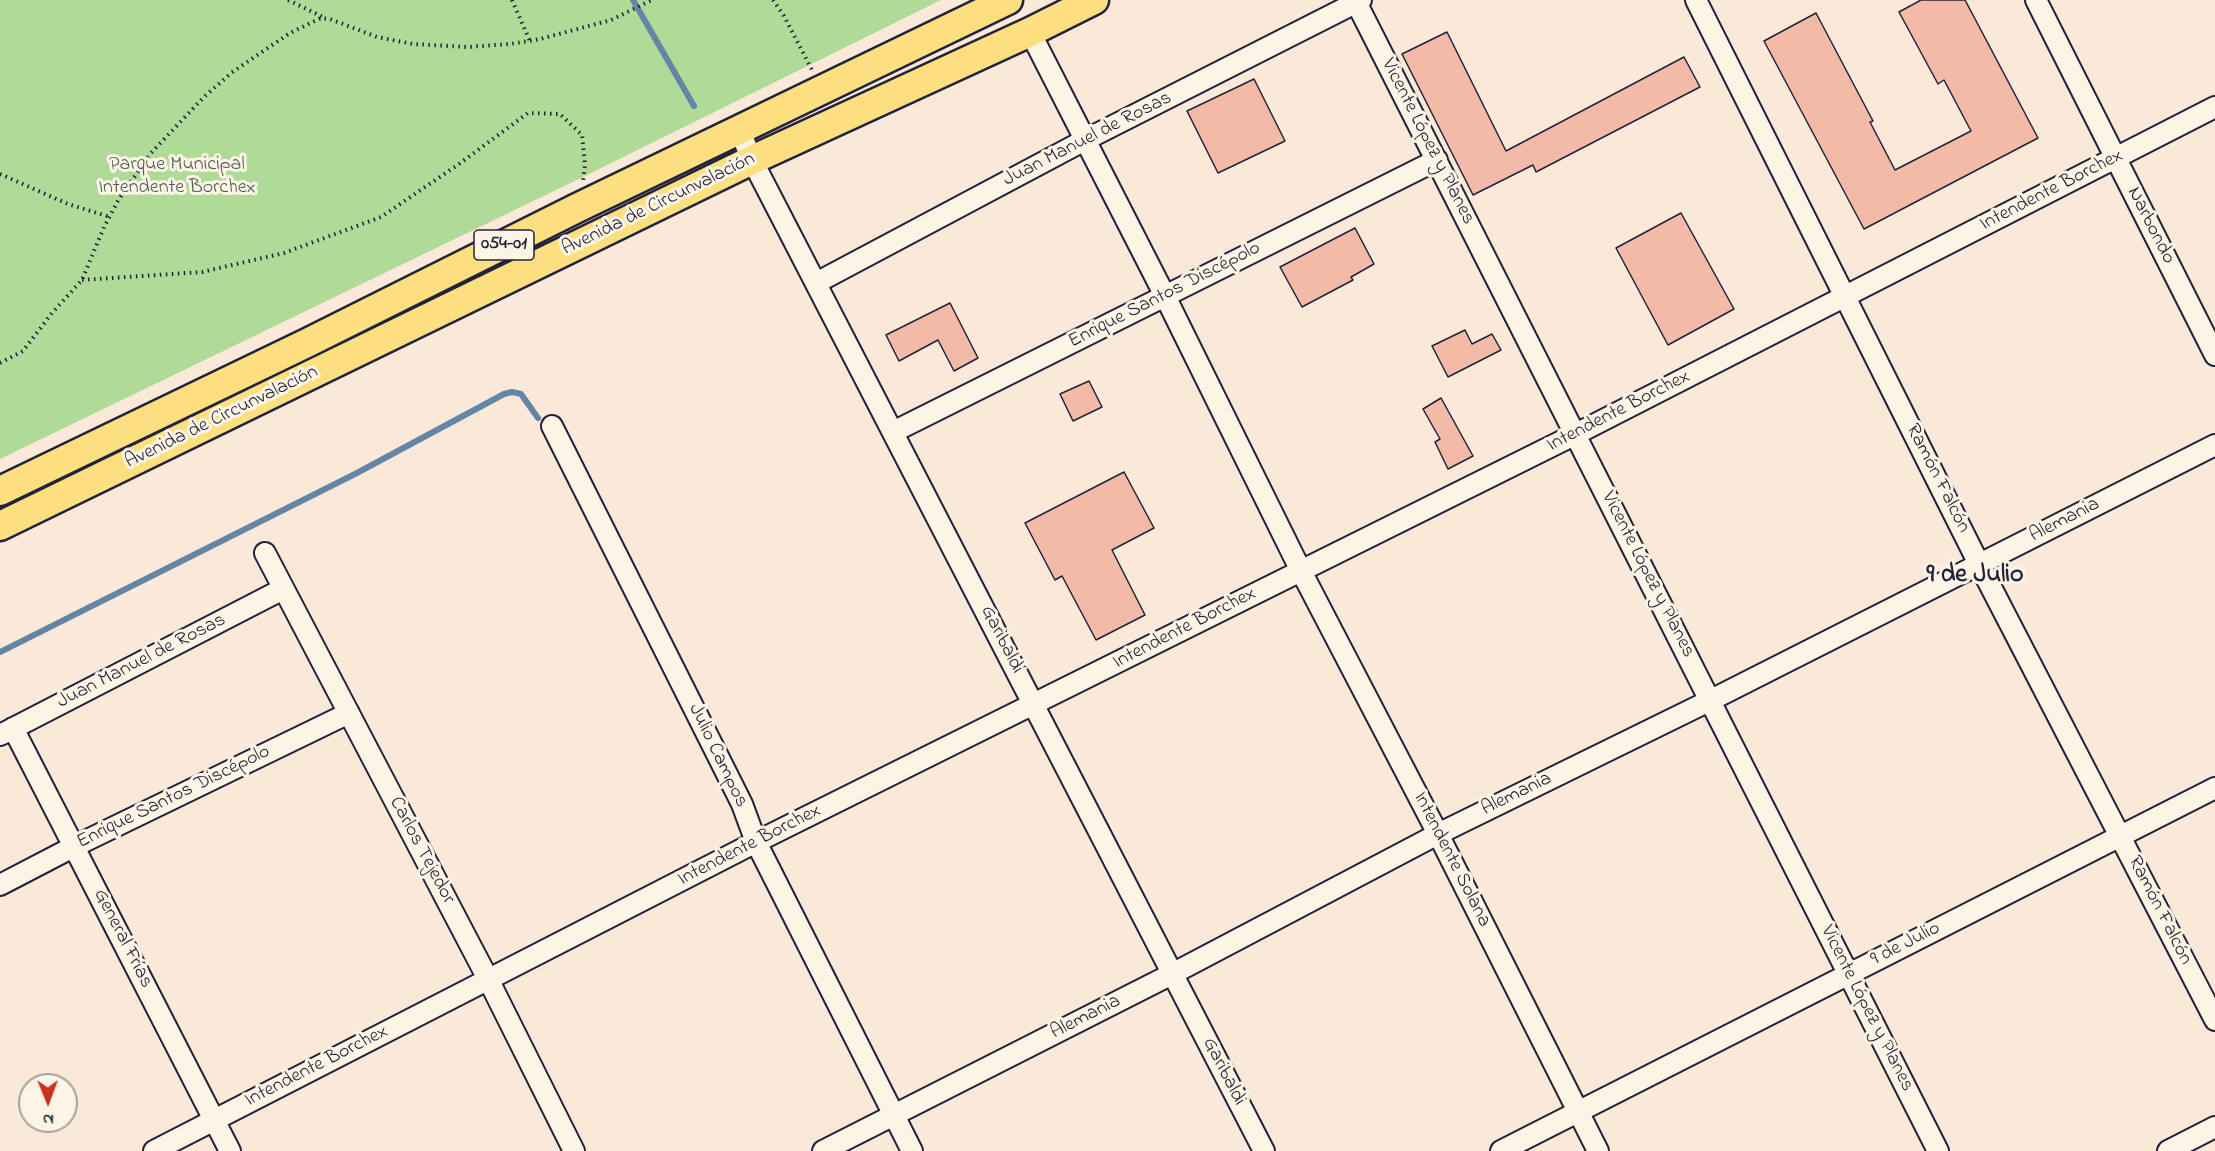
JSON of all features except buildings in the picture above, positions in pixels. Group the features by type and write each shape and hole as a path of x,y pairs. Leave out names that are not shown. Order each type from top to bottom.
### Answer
{"highway":[{"name":"Avenida de Circunvalación","path":"0,491 307,343 739,129 1008,0"},
{"name":"Avenida de Circunvalación","path":"0,526 752,160 1030,32 1094,0"}],"street":[{"name":"Ramón Falcón","path":"1696,0 1979,564 2215,1020"},
{"name":"Narbondo","path":"2036,0 2215,356"},
{"name":"Juan Manuel de Rosas","path":"816,283 1085,140 1358,1"},
{"name":"Vicente López y Planes","path":"1358,1 1938,1151"},
{"name":"Intendente Solana","path":"1030,32 1165,296 1301,571 1438,834 1598,1151"},
{"name":"Intendente Borchex","path":"154,1151 756,842 1576,434 2215,107"},
{"name":"Garibaldi","path":"739,129 752,160 1264,1151"},
{"name":"Enrique Santos Discépolo","path":"893,432 1437,160"},
{"name":"Julio Campos","path":"552,426 742,804 756,842 912,1151"},
{"name":"Alemania","path":"823,1151 1172,974 1438,834 1711,700 2215,445"},
{"name":"Carlos Tejedor","path":"265,553 488,978 574,1151"},
{"name":"Juan Manuel de Rosas","path":"7,731 283,589"},
{"name":"Enrique Santos Discépolo","path":"0,885 75,846 349,713"},
{"name":"General Frías","path":"7,731 75,846 230,1151"},
{"name":"9 de Julio","path":"1501,1151 2215,788"},
{"path":"2168,1151 2215,1127"}],"path":[{"path":"288,0 328,19 377,37 433,46 467,47 530,41 589,27 652,0"},
{"path":"512,0 530,41"},
{"path":"773,0 813,71"},
{"path":"0,363 23,351 52,313 82,280 104,227 119,199 145,160 204,97 231,73 290,33 314,20 328,19"},
{"path":"82,280 202,272 284,253 381,217 528,113 560,114 582,135 585,165 577,208"},
{"path":"0,174 68,204 110,217"}],"green space":[{"name":"Parque Municipal Intendente Borchex","path":"0,0 941,0 587,175 0,459"}],"waterway":[{"path":"633,0 694,106"},
{"path":"0,652 355,474 504,394 512,392 521,394 538,418"}],"district":[{"name":"9 de Julio","path":"1975,577"}]}
